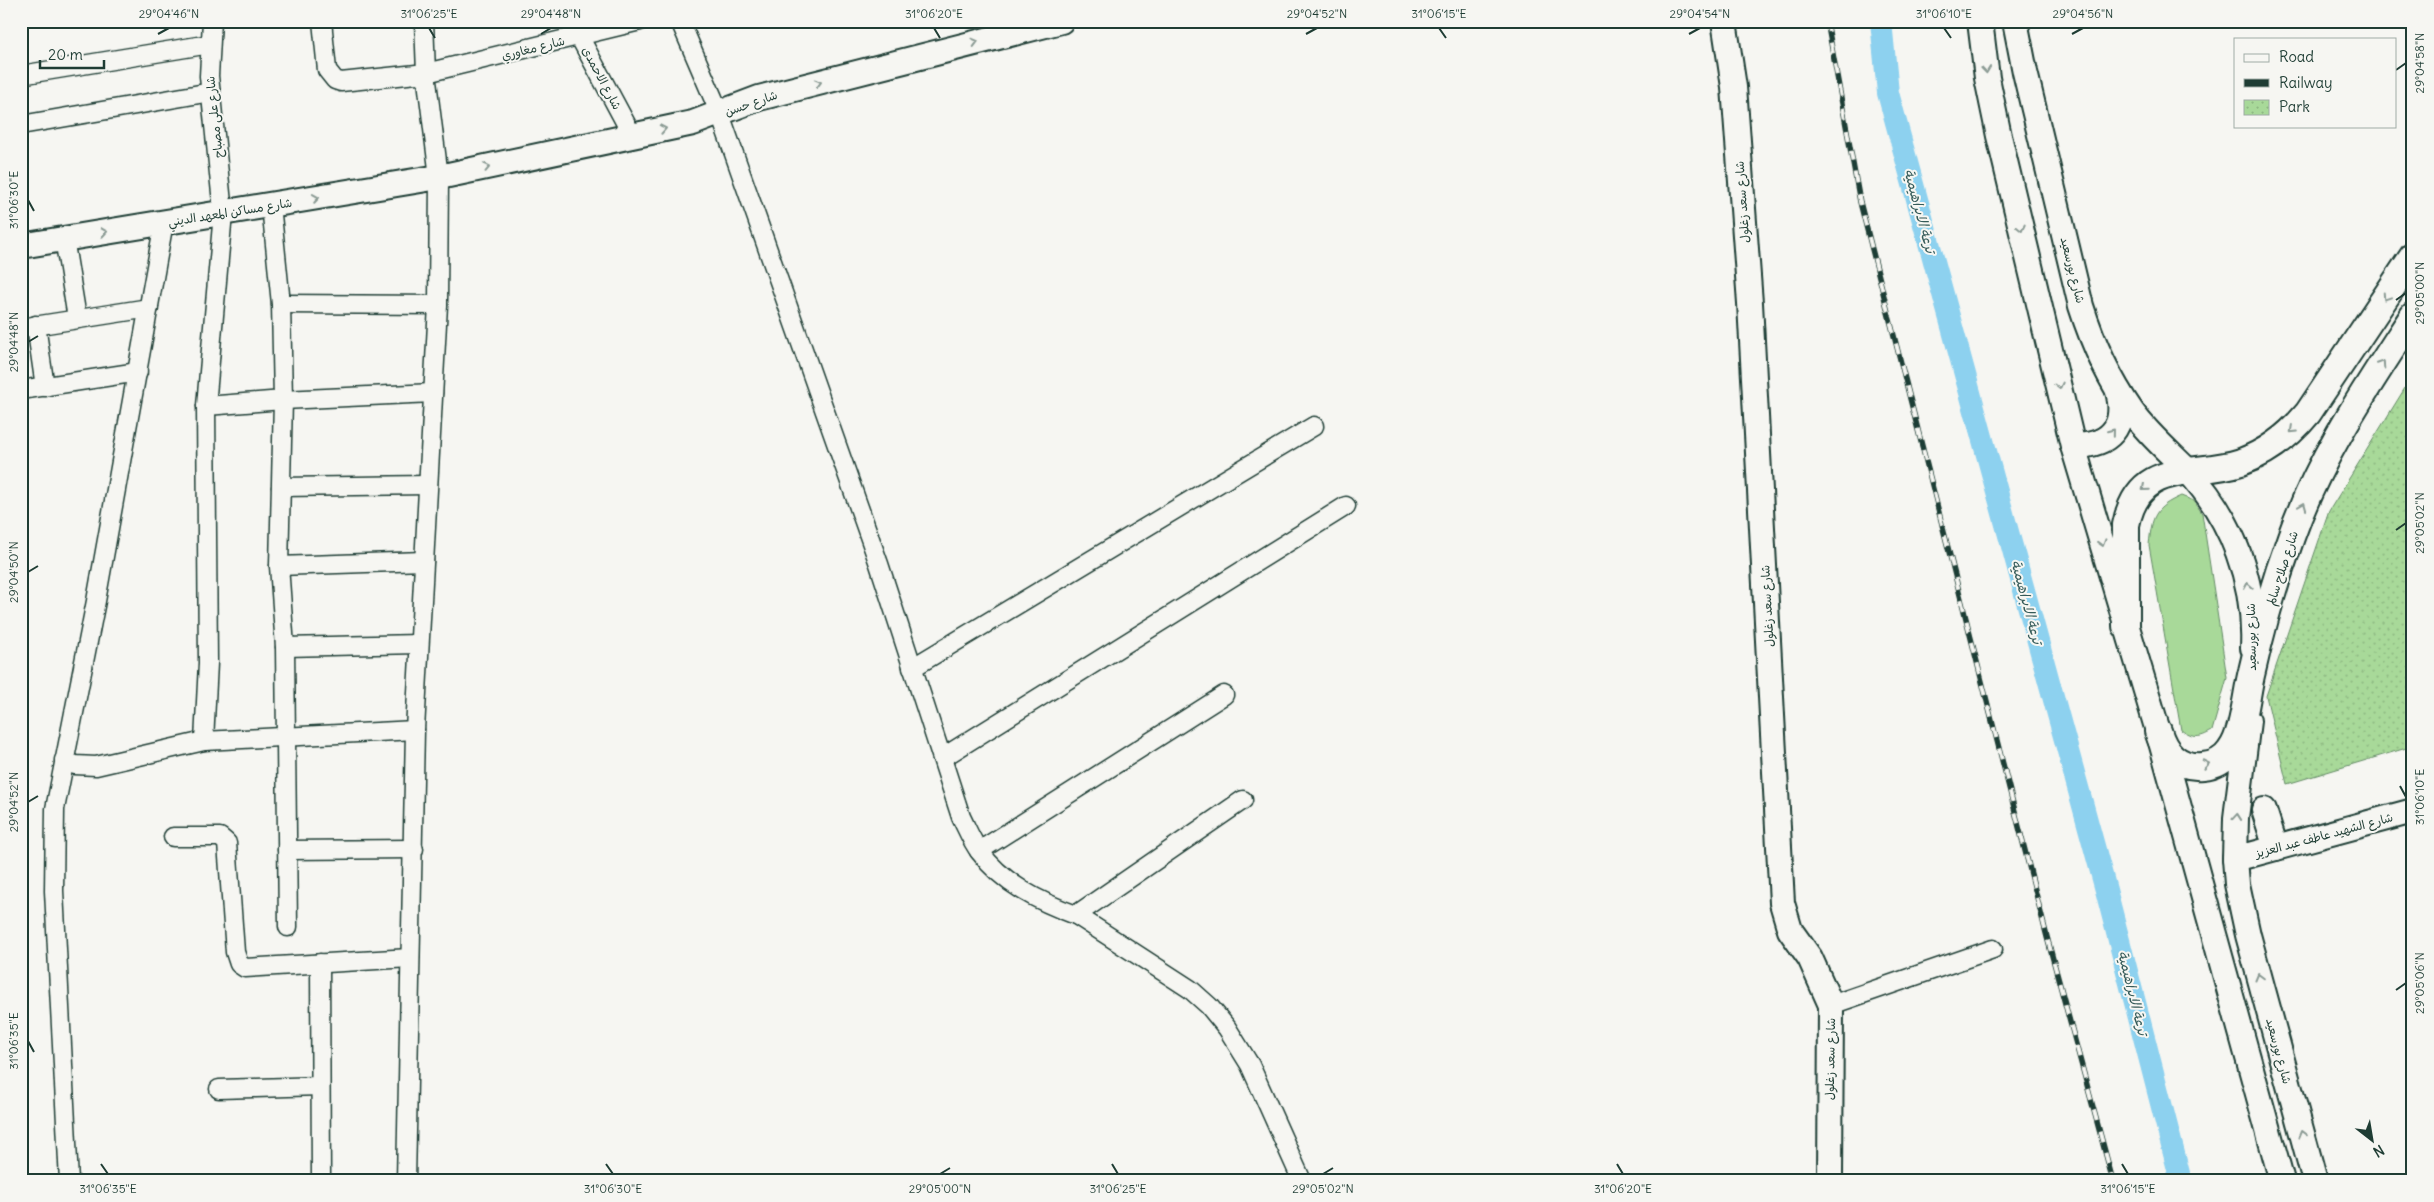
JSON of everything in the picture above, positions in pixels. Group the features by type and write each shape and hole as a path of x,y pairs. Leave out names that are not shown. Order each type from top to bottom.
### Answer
{"main road":[{"name":"شارع حسن","path":"439,177 693,123 759,98 1061,21"},
{"name":"شارع سعد زغلول","path":"1724,21 1734,87 1750,303 1782,903 1790,930 1810,958 1831,1005 1830,1181"},
{"path":"1980,21 1987,78 1999,136 2073,446 2158,731 2282,1181"},
{"name":"شارع بورسعيد","path":"2015,21 2025,72 2081,306 2094,342 2118,391 2149,433 2186,470 2224,520 2237,548 2247,578 2252,608 2252,670 2247,735 2236,818 2235,859 2240,901 2248,936 2315,1181"},
{"name":"شارع مساكن المعهد الديني","path":"21,246 439,177"},
{"path":"2126,626 2126,526 2129,509 2138,494 2150,483 2167,474 2186,470 2222,467 2241,462 2275,444 2293,430 2308,413 2413,256"},
{"name":"شارع صلاح سالم","path":"2158,731 2163,746 2173,758 2187,765 2202,766 2217,762 2230,752 2237,740 2252,670 2278,574 2307,497 2345,424 2413,316"},
{"path":"2073,446 2091,446 2107,439 2118,425 2122,408 2118,391"},
{"path":"2264,810 2276,848"},
{"name":"شارع الشهيد عاطف عبد العزيز","path":"2235,859 2413,811"}],"street":[{"name":"شارع على مصباح","path":"204,742 208,663 206,406 223,213 211,92 210,44 212,21"},
{"name":"شارع مغاوري","path":"322,21 327,70 334,80 341,82 426,74 575,29 640,21"},
{"path":"406,1181 415,730 438,305 439,177 426,74 424,21"},
{"path":"680,21 720,114 879,564 961,817 979,851 1000,875 1025,892 1076,915 1190,989 1209,1006 1227,1028 1250,1065 1302,1181"},
{"name":"شارع الاحمدى","path":"575,29 632,135"},
{"path":"21,75 210,44"},
{"path":"21,125 211,92"},
{"path":"271,205 281,304 283,400 279,566 285,648 288,927"},
{"path":"69,1181 53,848 55,808 96,601 164,222"},
{"path":"64,238 77,318"},
{"path":"281,304 438,305"},
{"path":"45,387 29,327 149,308"},
{"path":"21,390 138,372"},
{"path":"206,406 283,400 433,393"},
{"path":"912,668 1314,426"},
{"path":"281,487 428,485"},
{"path":"942,758 1346,506"},
{"path":"279,566 424,561"},
{"path":"285,648 419,644"},
{"path":"979,851 1224,695"},
{"path":"64,760 74,765 96,766 204,742 415,730"},
{"path":"1076,915 1243,800"},
{"path":"172,837 220,837 227,843 235,952 239,964 245,968 410,958"},
{"path":"287,850 414,849"},
{"path":"1831,1005 1993,949"},
{"path":"320,963 321,1181"},
{"path":"219,1089 320,1086"}],"green space":[{"path":"2413,375 2413,746 2287,784 2266,696 2329,511"},
{"path":"2181,496 2194,501 2202,513 2227,678 2212,731 2196,736 2189,735 2181,730 2149,545 2151,527 2156,514 2165,505"}],"waterway":[{"name":"ترعة الابراهيمية","path":"1881,21 1888,93 2106,890 2181,1181"}],"railway":[{"path":"1827,21 1860,202 2047,937 2113,1181"}]}
